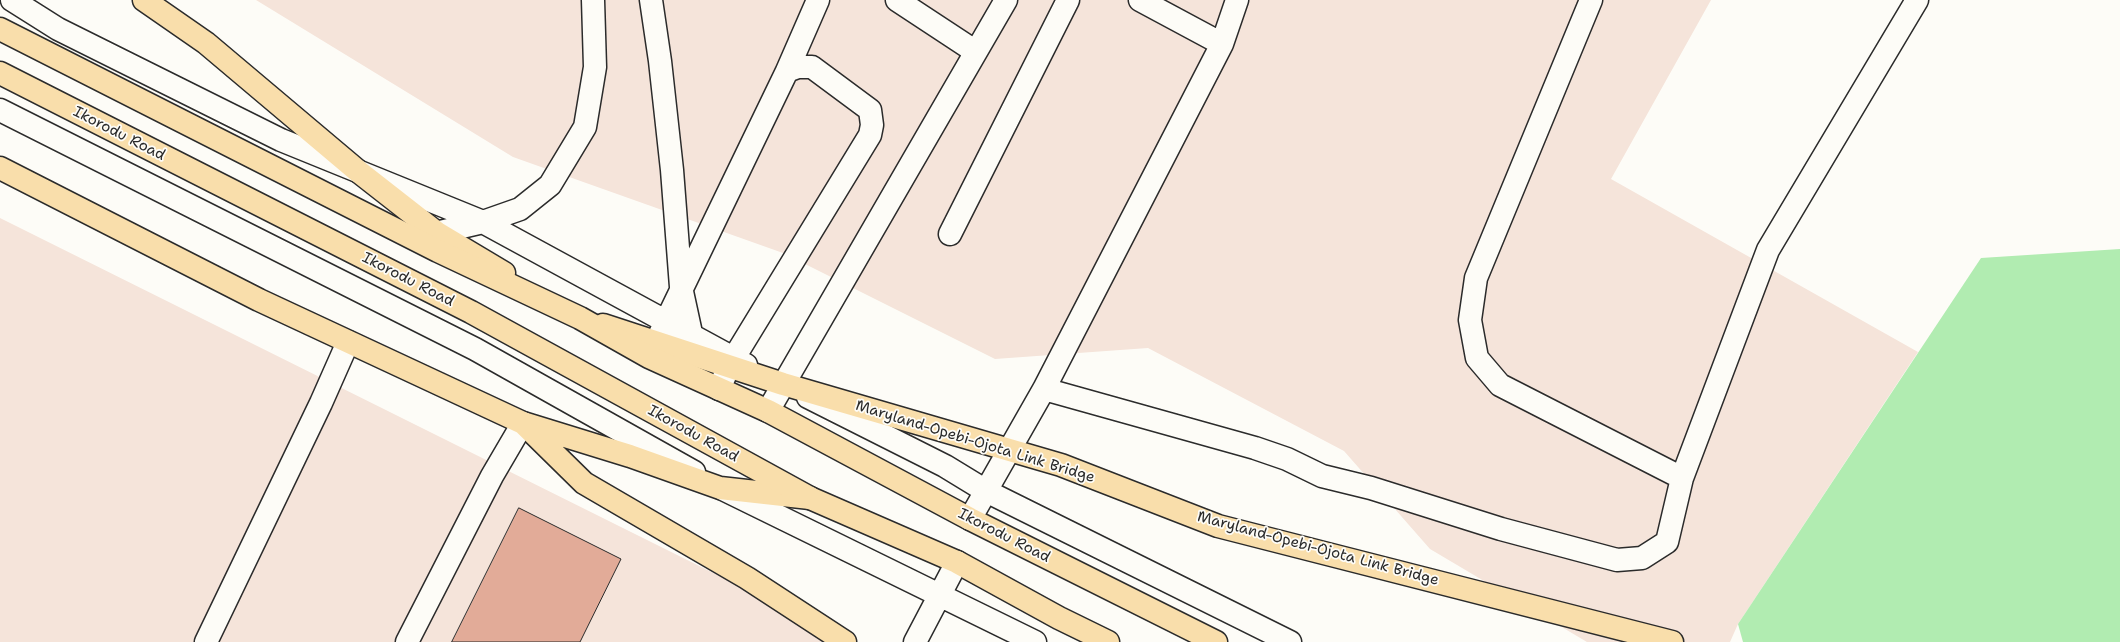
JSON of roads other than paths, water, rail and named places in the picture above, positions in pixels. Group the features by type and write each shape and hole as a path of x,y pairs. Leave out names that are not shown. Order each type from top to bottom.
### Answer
{"main road":[{"name":"Ikorodu Road","path":"144,0 206,43 358,172 437,233 580,318"},
{"name":"Ikorodu Road","path":"0,29 415,238 580,318 652,350 699,379 768,411 970,519 1215,642"},
{"name":"Ikorodu Road","path":"0,74 471,312 810,498 956,562 1059,618 1108,642"},
{"name":"Ikorodu Road","path":"0,168 259,300 523,423 630,456 720,488 810,498"},
{"name":"Maryland-Opebi-Ojota Link Bridge","path":"652,350 694,346 783,384 1061,465 1218,526 1672,642"},
{"path":"523,423 584,483 747,578 845,642"}],"street":[{"path":"12,0 58,29 281,140 483,222 665,322 694,346"},
{"path":"415,238 483,222 520,209 550,185 585,127 595,67 593,0"},
{"path":"651,0 672,170 681,287 694,346 699,379"},
{"path":"652,350 681,287 787,71 818,0"},
{"path":"897,0 976,52"},
{"path":"768,411 1006,0"},
{"path":"950,234 1068,0"},
{"path":"1140,0 1222,44"},
{"path":"970,519 1011,450 1044,390 1222,44 1237,0"},
{"path":"1591,0 1476,278 1470,320 1477,358 1500,385 1682,478"},
{"path":"1044,390 1255,448 1287,459 1322,476 1379,490 1501,529 1617,560 1642,558 1667,542 1682,478 1768,250 1917,0"},
{"path":"719,389 731,363 870,135 870,110 812,67 798,67 787,71"},
{"path":"0,110 475,349 720,488 1035,642"},
{"path":"206,642 321,403 348,342"},
{"path":"783,384 945,466 986,491 1290,642"},
{"path":"408,642 492,476 523,423"},
{"path":"914,642 956,562"}]}
